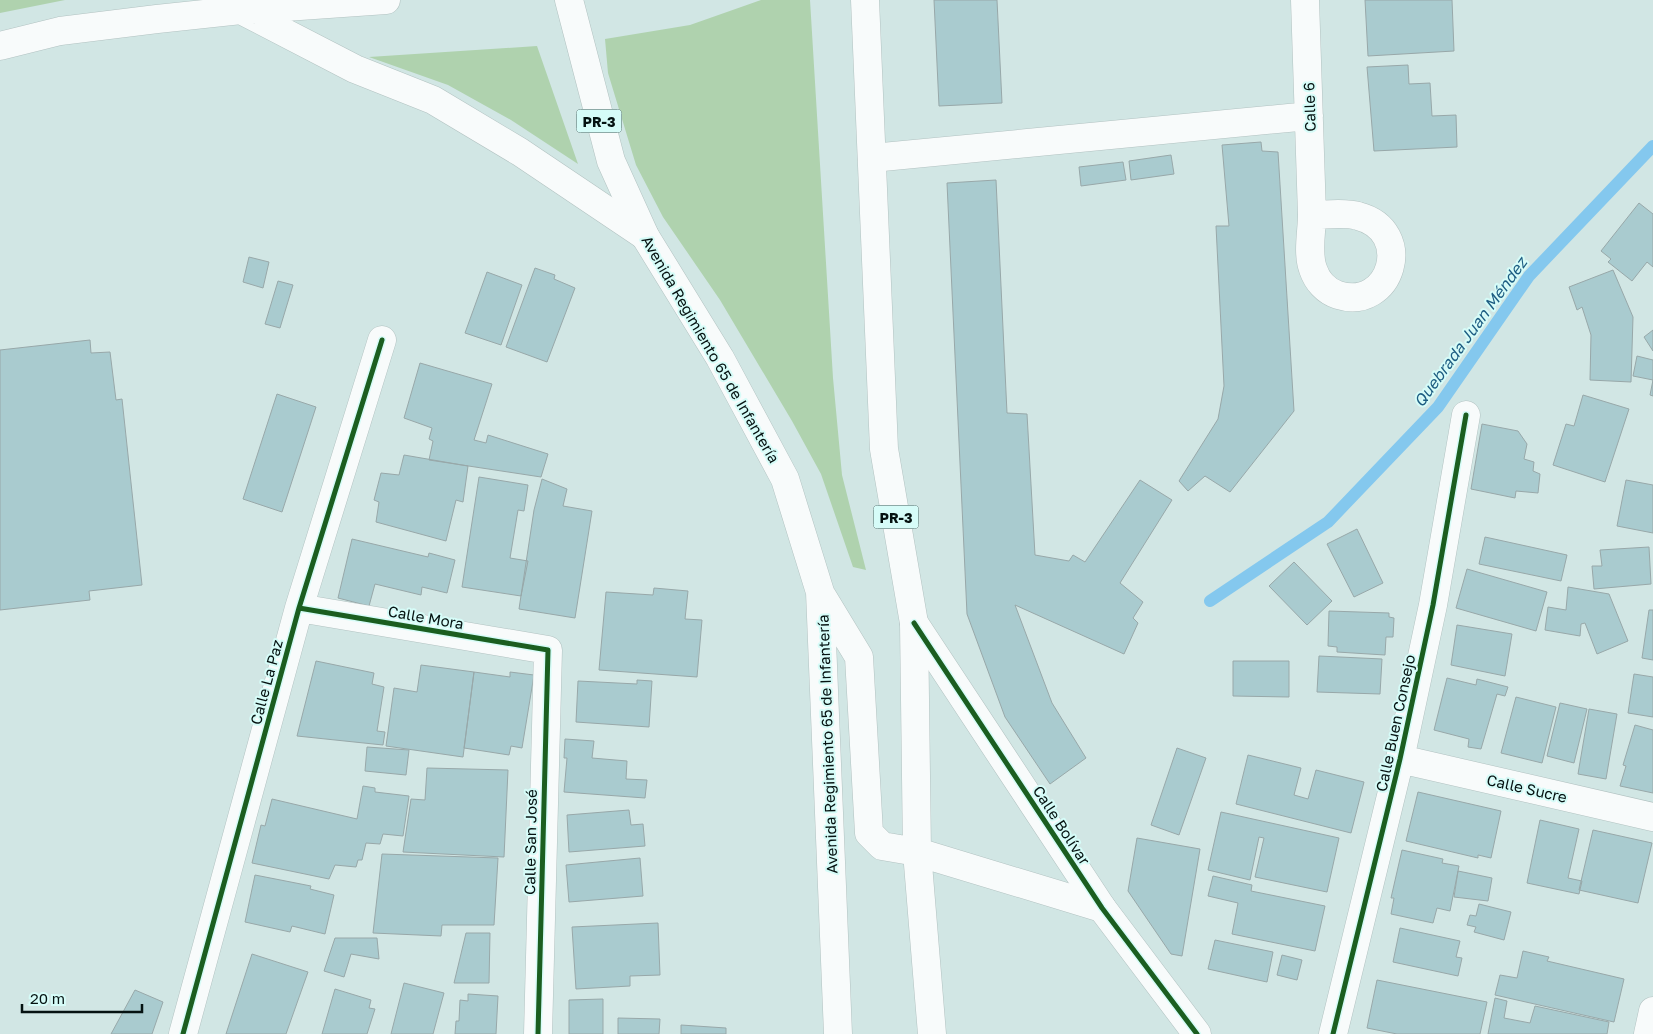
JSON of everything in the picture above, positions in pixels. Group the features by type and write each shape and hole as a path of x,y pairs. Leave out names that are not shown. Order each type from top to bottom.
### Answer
{"main road":[{"path":"0,46 60,31 241,10 386,0"},
{"name":"Avenida Regimiento 65 de Infantería","path":"569,0 610,162 645,236 720,358 785,478 820,592 838,1034"},
{"name":"PR-3","path":"865,0 884,448 914,623 917,852 932,1034"},
{"name":"Calle 6","path":"1305,0 1312,215"},
{"path":"241,10 355,69 433,100 520,152 645,236"},
{"path":"872,158 1309,116"},
{"name":"Calle La Paz","path":"183,1034 300,608 382,340"},
{"name":"Calle Buen Consejo","path":"1333,1034 1400,759 1433,605 1466,415"},
{"path":"820,592 859,657 869,834 882,846 917,852 1102,908"},
{"name":"Calle Mora","path":"300,608 548,650"},
{"name":"Calle Bolívar","path":"914,623 1102,908 1197,1034"},
{"name":"Calle San José","path":"538,1034 548,650"},
{"name":"Calle Sucre","path":"1400,759 1653,817"},
{"path":"1648,1034 1653,1011"}],"green space":[{"path":"0,0 65,0 0,13"},
{"path":"761,0 810,0 833,378 842,475 866,570 853,567 821,474 792,421 720,300 663,217 636,165 608,73 605,39 690,25"},
{"path":"537,46 578,164 511,120 448,85 369,57"}],"building":[{"path":"934,0 997,0 1002,103 939,106"},
{"path":"1365,0 1452,0 1454,51 1368,56"},
{"path":"1408,65 1409,84 1430,83 1432,116 1456,115 1457,147 1374,151 1367,67"},
{"path":"1261,142 1262,151 1278,152 1294,411 1230,492 1205,476 1188,491 1179,481 1218,419 1224,386 1216,226 1229,226 1222,145"},
{"path":"1171,155 1174,174 1131,180 1129,161"},
{"path":"1123,162 1126,180 1081,186 1079,167"},
{"path":"996,180 1007,413 1027,414 1035,555 1069,561 1073,555 1085,562 1140,480 1172,500 1120,583 1143,602 1133,618 1138,623 1124,654 1015,605 1052,703 1086,758 1050,784 1005,717 967,614 947,183"},
{"path":"1639,203 1653,214 1653,267 1647,262 1632,281 1608,262 1611,259 1601,251"},
{"path":"249,257 269,262 263,288 243,282"},
{"path":"535,268 555,275 554,279 575,288 547,362 506,347"},
{"path":"1613,270 1633,317 1631,382 1590,380 1591,335 1582,307 1577,310 1569,287"},
{"path":"487,272 522,285 501,345 465,333"},
{"path":"278,281 293,285 280,328 265,324"},
{"path":"1653,330 1653,351 1644,337"},
{"path":"90,340 91,353 110,352 116,400 122,399 142,585 89,591 90,600 0,610 0,350"},
{"path":"1637,356 1653,360 1653,380 1633,376"},
{"path":"420,363 492,384 474,440 486,443 488,435 548,454 541,477 429,460 433,441 429,439 432,428 404,418"},
{"path":"1653,380 1653,396 1650,395"},
{"path":"277,394 316,407 282,512 243,499"},
{"path":"1583,395 1629,409 1605,482 1553,465 1566,424 1574,426"},
{"path":"1482,424 1518,431 1527,444 1524,459 1534,462 1533,471 1540,474 1538,493 1516,491 1515,498 1471,489"},
{"path":"404,455 468,466 463,502 456,500 446,541 376,522 379,502 374,500 381,473 399,475"},
{"path":"479,477 528,485 524,511 518,510 510,558 528,561 521,596 462,587"},
{"path":"542,479 567,489 563,506 592,511 575,618 519,609 534,510"},
{"path":"1626,480 1653,485 1653,533 1617,526"},
{"path":"1357,529 1383,583 1354,597 1327,544"},
{"path":"1485,537 1567,555 1561,581 1479,564"},
{"path":"352,539 428,557 429,553 455,560 447,593 422,587 421,595 375,584 369,606 338,598"},
{"path":"1649,547 1651,584 1594,589 1592,566 1602,566 1600,550"},
{"path":"1294,562 1332,601 1307,625 1269,586"},
{"path":"1467,569 1547,592 1536,631 1456,608"},
{"path":"1568,587 1609,594 1628,641 1597,654 1585,623 1581,624 1580,636 1545,630 1548,607 1566,610"},
{"path":"654,588 688,591 685,619 702,620 697,677 599,670 606,592 653,595"},
{"path":"1649,610 1653,610 1653,660 1642,658"},
{"path":"1329,611 1389,613 1389,617 1394,618 1393,637 1386,637 1385,655 1337,652 1337,647 1328,646"},
{"path":"1457,625 1512,634 1505,676 1451,665"},
{"path":"1319,656 1382,659 1380,694 1317,692"},
{"path":"316,661 374,673 372,684 384,687 377,731 385,732 383,745 297,736"},
{"path":"1233,661 1289,661 1289,697 1233,696"},
{"path":"421,665 474,672 463,757 386,746 394,688 417,692"},
{"path":"474,672 510,677 510,672 534,675 522,748 511,746 509,755 464,748"},
{"path":"1634,674 1653,677 1653,717 1628,713"},
{"path":"1447,678 1476,685 1477,679 1508,687 1505,696 1497,694 1481,749 1468,747 1469,739 1434,730"},
{"path":"637,680 652,681 649,727 576,722 578,681 637,684"},
{"path":"1516,697 1556,707 1542,763 1501,753"},
{"path":"1560,703 1587,709 1574,763 1547,756"},
{"path":"1589,709 1617,714 1606,779 1578,774"},
{"path":"1635,725 1653,730 1653,793 1620,786 1626,766 1623,765"},
{"path":"565,739 594,741 592,758 627,761 626,779 647,780 645,798 564,792 567,758 564,758"},
{"path":"367,747 409,750 406,775 365,771"},
{"path":"1177,748 1206,758 1179,835 1151,825"},
{"path":"1248,755 1301,768 1294,795 1308,799 1316,770 1364,782 1351,833 1236,804"},
{"path":"427,768 508,770 504,857 403,852 411,799 425,800"},
{"path":"363,786 375,788 375,792 409,796 403,836 383,834 380,844 366,843 362,860 358,860 356,867 335,865 329,879 252,863 261,825 265,826 272,799 357,819"},
{"path":"1418,792 1501,811 1491,858 1478,855 1478,858 1406,841"},
{"path":"629,810 631,825 643,824 645,846 569,852 567,815"},
{"path":"1221,812 1339,838 1327,892 1255,877 1264,838 1259,837 1250,880 1208,870"},
{"path":"1540,820 1579,829 1568,878 1582,881 1579,894 1527,883"},
{"path":"1593,830 1652,843 1638,903 1579,890"},
{"path":"1137,838 1200,849 1182,956 1171,954 1128,891"},
{"path":"1402,850 1443,859 1442,863 1459,866 1450,911 1437,908 1433,923 1391,914 1394,898 1391,898"},
{"path":"382,854 498,858 494,925 442,925 441,936 373,933"},
{"path":"640,858 643,896 569,902 566,865"},
{"path":"1458,871 1492,878 1488,901 1454,897"},
{"path":"255,875 311,886 310,889 334,895 325,934 292,926 290,932 245,922"},
{"path":"1213,876 1252,885 1251,891 1325,906 1315,951 1232,934 1238,903 1208,896"},
{"path":"1479,904 1511,912 1504,940 1474,932 1476,927 1467,925 1470,915 1476,916"},
{"path":"658,923 660,975 630,976 630,986 576,989 572,927"},
{"path":"1400,928 1460,941 1456,957 1462,958 1458,976 1393,962"},
{"path":"466,933 490,933 489,983 454,983"},
{"path":"335,938 377,938 379,959 351,954 344,977 324,971"},
{"path":"1215,940 1273,952 1267,982 1208,969"},
{"path":"1523,951 1549,957 1547,961 1624,979 1614,1022 1495,995 1500,975 1517,978"},
{"path":"252,954 308,972 286,1034 226,1034"},
{"path":"1282,955 1302,960 1297,980 1277,975"},
{"path":"1377,980 1487,1002 1480,1034 1397,1034 1367,1028"},
{"path":"404,983 444,993 433,1034 391,1034"},
{"path":"335,989 371,1000 369,1008 375,1009 367,1034 322,1034"},
{"path":"135,990 163,1002 152,1034 111,1034"},
{"path":"468,994 498,996 496,1034 455,1034 456,1021 459,1021 460,1000 468,1001"},
{"path":"1495,998 1507,1001 1504,1018 1530,1023 1535,1006 1609,1022 1607,1034 1488,1034"},
{"path":"603,999 603,1034 569,1034 569,1000"},
{"path":"618,1018 660,1019 659,1034 618,1034"},
{"path":"681,1025 726,1028 726,1034 681,1034"}],"waterway":[{"name":"Quebrada Juan Méndez","path":"1210,601 1328,522 1438,407 1529,276 1653,146"}],"cycle path":[{"path":"183,1034 299,608 382,340"},
{"path":"1333,1034 1400,759 1433,605 1466,415"},
{"path":"299,608 548,650 538,1034"},
{"path":"914,623 1102,908 1197,1034"}]}
